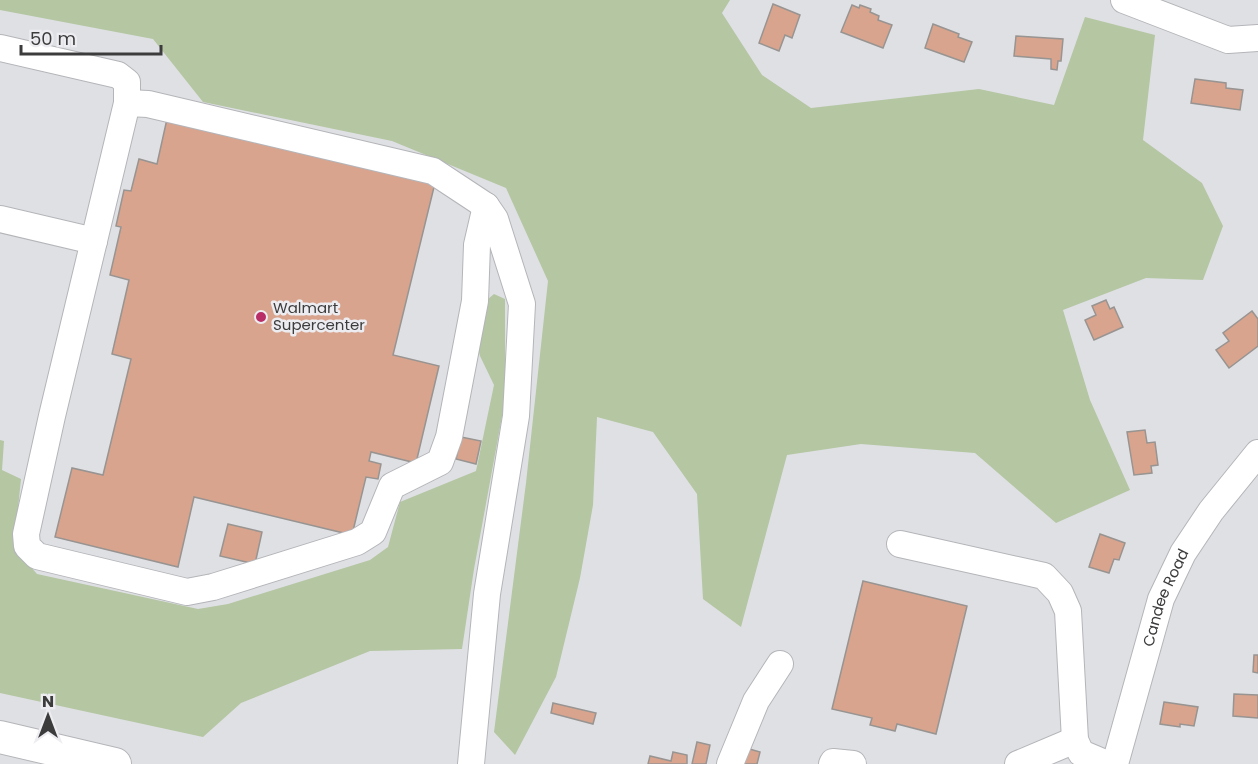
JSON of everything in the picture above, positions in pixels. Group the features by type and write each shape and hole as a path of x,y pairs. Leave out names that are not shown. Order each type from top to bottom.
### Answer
{"main road":[{"path":"0,737 115,764"}],"street":[{"path":"1124,0 1228,40 1258,38"},
{"path":"0,48 118,75 127,82 127,103 26,534 27,546 38,556 187,592 213,587 357,542 373,532 393,486 440,462 449,437 475,301 477,245 486,206"},
{"path":"127,103 148,104 433,171 486,206 495,219 522,304 516,416 487,594 471,764"},
{"path":"0,219 94,241"},
{"name":"Candee Road","path":"1115,764 1161,599 1183,553 1211,511 1258,453"},
{"path":"900,544 1044,576 1059,593 1068,611 1075,740 1081,753 1107,764"},
{"path":"730,764 756,701 780,664"},
{"path":"1018,764 1075,740"},
{"path":"1061,764 1075,740"},
{"path":"832,764 854,764"}],"green space":[{"path":"0,0 730,0 722,13 762,75 811,108 979,89 1054,105 1085,17 1155,35 1143,140 1202,183 1223,226 1203,280 1146,278 1063,310 1090,400 1130,490 1056,523 975,453 861,444 787,455 741,627 703,599 697,494 653,432 597,417 593,505 580,578 556,677 515,755 494,732 526,483 548,281 506,188 392,141 203,102 153,39 0,10"},
{"path":"494,294 505,299 505,400 462,649 370,651 241,703 203,737 0,693 0,440 4,441 2,470 21,479 14,548 37,574 198,609 228,604 370,560 388,547 400,502 476,471 494,385 480,356 475,334 482,304"}],"building":[{"path":"773,4 800,15 792,38 785,35 779,51 759,43"},
{"path":"852,5 871,9 870,12 879,16 878,20 892,25 883,48 841,32"},
{"path":"933,24 959,34 958,37 972,42 964,62 925,48"},
{"path":"1016,36 1063,39 1061,61 1058,61 1057,70 1051,69 1051,59 1014,56"},
{"path":"1195,79 1226,83 1226,88 1243,90 1240,110 1191,103"},
{"name":"Walmart Supercenter","path":"167,119 435,183 393,355 439,366 416,463 371,452 369,461 381,464 378,479 366,477 352,535 194,497 178,567 55,537 72,468 103,475 131,359 112,354 129,280 110,275 121,227 116,226 124,190 131,191 139,159 157,164"},
{"path":"1106,300 1110,309 1114,307 1123,327 1094,340 1085,320 1096,315 1092,306"},
{"path":"1252,311 1258,319 1258,346 1229,368 1216,350 1229,341 1223,333"},
{"path":"1145,430 1147,443 1155,442 1158,465 1151,466 1152,473 1134,475 1127,432"},
{"path":"461,437 481,441 476,464 456,459"},
{"path":"228,524 262,532 255,564 220,556"},
{"path":"1100,534 1125,543 1119,560 1114,559 1109,573 1089,567"},
{"path":"863,581 967,606 936,734 897,724 895,731 870,725 872,718 832,709"},
{"path":"1254,655 1258,655 1258,673 1253,672"},
{"path":"1234,694 1258,695 1258,718 1233,716"},
{"path":"1164,702 1198,707 1194,726 1180,724 1180,727 1160,724"},
{"path":"553,703 596,713 593,724 551,713"},
{"path":"697,742 710,745 706,764 692,764"},
{"path":"746,748 760,752 757,764 742,764"},
{"path":"673,752 687,755 687,764 648,764 650,756 671,761"}],"place":[{"name":"Walmart Supercenter","path":"261,317"}]}
